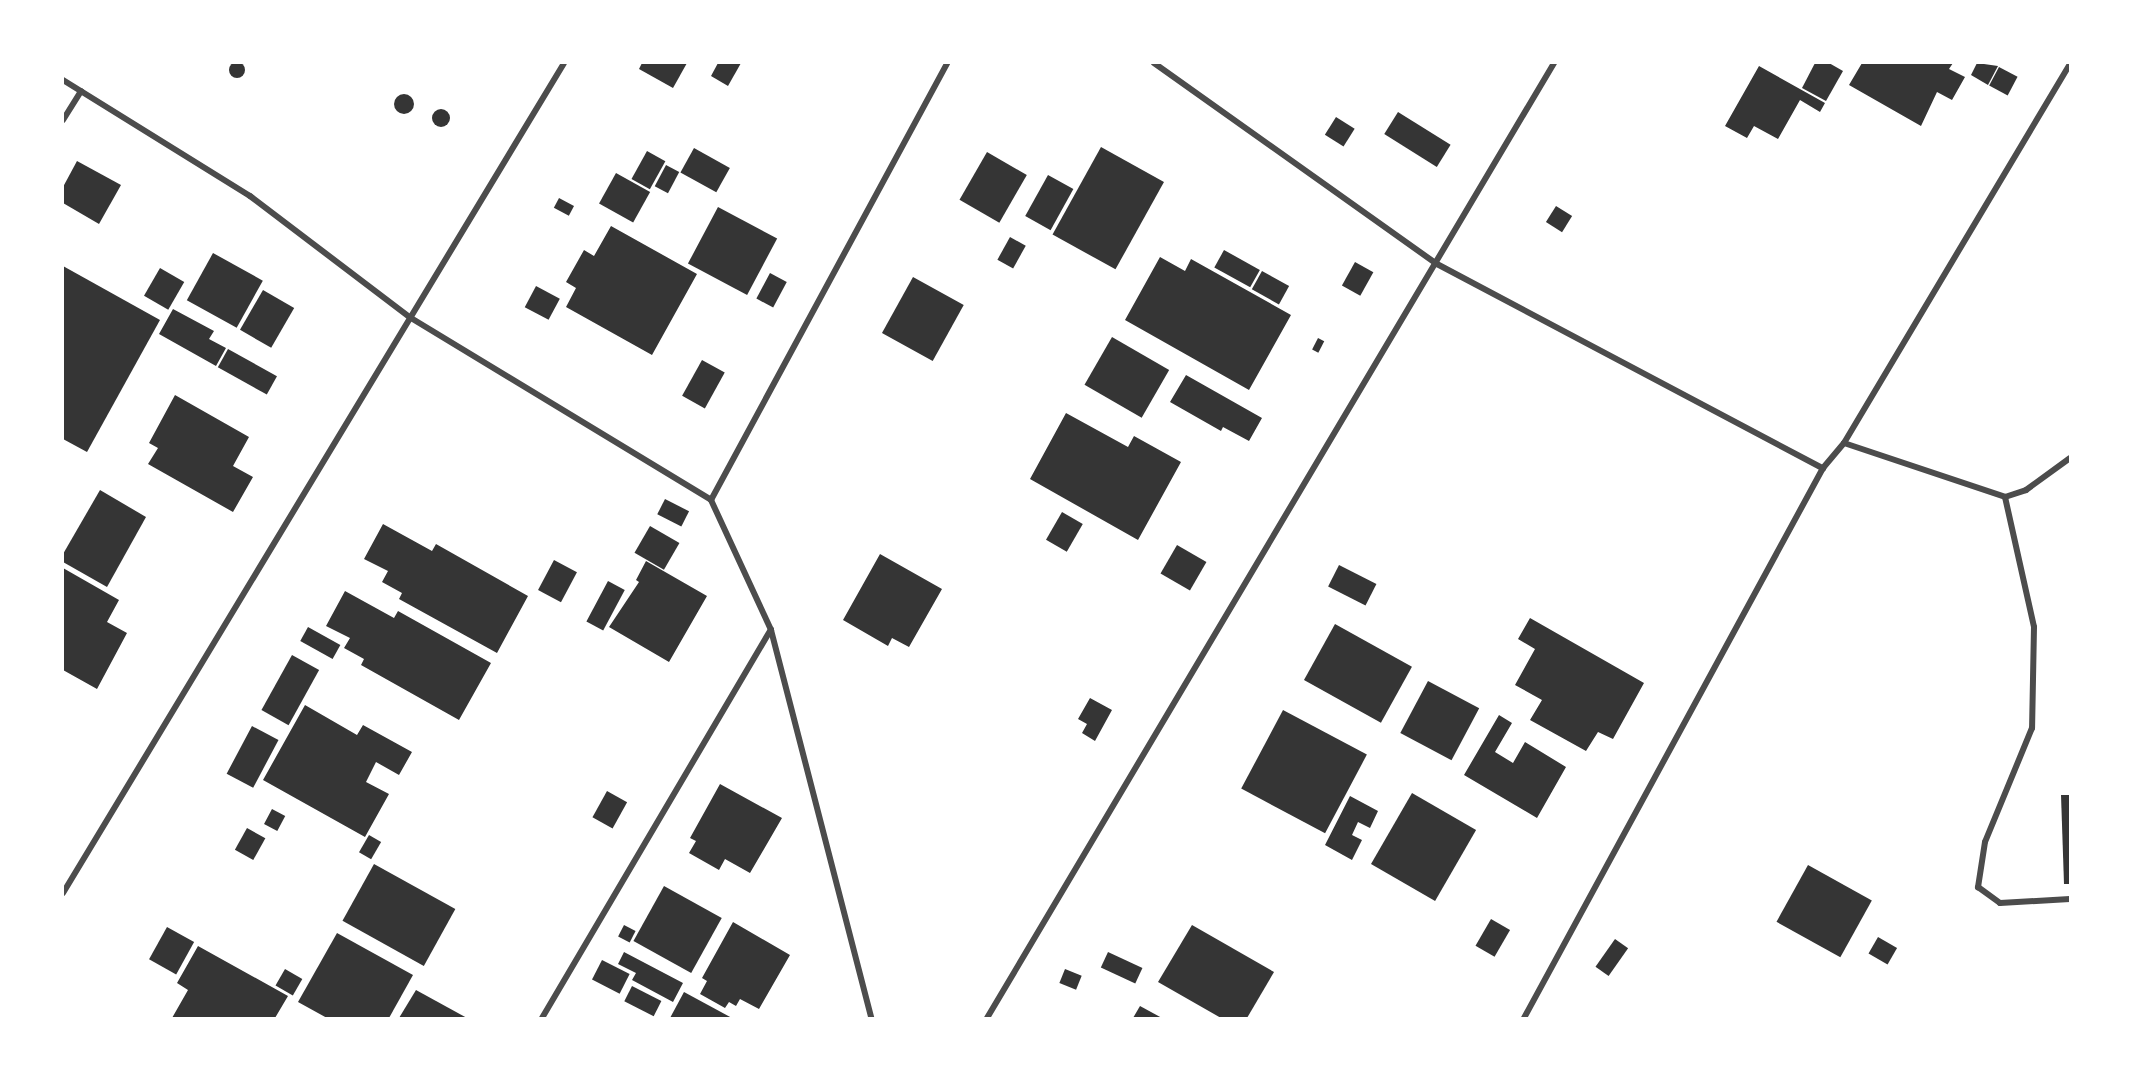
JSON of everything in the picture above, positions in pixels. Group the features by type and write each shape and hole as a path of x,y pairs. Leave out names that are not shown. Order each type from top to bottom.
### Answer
{"street":[{"path":"63,893 564,63"},
{"path":"711,500 947,63"},
{"path":"1154,63 1437,264 1823,468"},
{"path":"987,1018 1437,264 1554,63"},
{"path":"1524,1018 1823,468 1844,443 2070,64"},
{"path":"63,80 250,196 411,318 711,500 771,630 870,1018"},
{"path":"63,120 81,91"},
{"path":"1844,443 2005,497 2026,490 2070,458"},
{"path":"2005,497 2034,627 2032,728 1985,842 1978,887 2000,903 2070,899"},
{"path":"542,1018 771,630"}],"building":[{"path":"234,62 240,62 245,70 243,76 234,78 229,73 229,67"},
{"path":"642,63 687,63 673,88 639,69"},
{"path":"718,63 741,63 728,86 711,76"},
{"path":"1815,63 1829,63 1843,71 1826,101 1802,88"},
{"path":"1862,63 1953,63 1949,69 1965,77 1952,100 1937,92 1921,126 1849,85"},
{"path":"1977,63 1998,66 1988,85 1971,75"},
{"path":"1759,66 1825,103 1820,112 1800,100 1778,139 1754,126 1747,138 1725,126"},
{"path":"1999,67 2018,77 2008,95 1989,86"},
{"path":"404,94 411,97 414,104 411,111 404,114 397,111 394,104 397,97"},
{"path":"441,109 447,112 450,118 447,124 441,127 435,124 432,118 435,112"},
{"path":"1398,112 1451,145 1437,167 1384,134"},
{"path":"1336,117 1355,129 1344,146 1325,135"},
{"path":"1101,147 1164,182 1115,269 1053,234"},
{"path":"694,148 730,168 716,192 680,172"},
{"path":"647,151 665,161 650,189 631,179"},
{"path":"987,152 1027,175 999,223 960,200"},
{"path":"77,161 121,185 99,224 63,203 63,187"},
{"path":"666,165 679,172 668,193 655,186"},
{"path":"616,173 650,192 633,223 599,204"},
{"path":"1048,175 1073,189 1051,230 1025,216"},
{"path":"559,198 574,206 569,216 554,208"},
{"path":"1556,206 1572,216 1562,232 1546,222"},
{"path":"718,207 777,238 747,295 688,264"},
{"path":"611,226 697,274 652,355 566,307 576,288 566,282 584,250 594,256"},
{"path":"1010,237 1026,246 1013,268 997,260"},
{"path":"1224,250 1260,270 1250,287 1214,267"},
{"path":"213,253 263,281 237,328 187,300"},
{"path":"1160,257 1185,271 1191,259 1291,315 1249,390 1125,320"},
{"path":"1355,262 1373,272 1360,296 1342,286"},
{"path":"63,266 160,320 87,452 63,439"},
{"path":"160,268 184,282 168,310 144,296"},
{"path":"1262,271 1289,286 1279,304 1252,289"},
{"path":"770,273 787,282 773,308 756,299"},
{"path":"913,277 964,305 933,361 882,333"},
{"path":"536,286 560,299 549,320 525,307"},
{"path":"263,290 294,308 271,348 240,330"},
{"path":"173,309 214,331 209,339 226,348 216,366 159,334"},
{"path":"1112,337 1169,370 1142,418 1084,385"},
{"path":"1318,338 1324,341 1318,353 1312,350"},
{"path":"228,349 277,376 267,395 218,367"},
{"path":"702,360 725,373 705,408 682,396"},
{"path":"1186,375 1262,418 1249,441 1223,427 1221,431 1170,402"},
{"path":"175,395 249,437 233,466 253,477 233,512 148,464 158,448 149,443"},
{"path":"1066,413 1128,447 1134,436 1181,462 1138,540 1030,479"},
{"path":"100,490 146,517 107,587 63,562 63,554"},
{"path":"665,499 689,511 681,526 657,514"},
{"path":"1062,512 1083,524 1067,552 1046,540"},
{"path":"383,524 432,551 436,544 528,596 497,653 399,599 402,593 382,582 388,571 364,559"},
{"path":"650,526 679,543 664,570 634,553"},
{"path":"1177,545 1206,562 1190,591 1160,574"},
{"path":"880,554 942,589 909,647 892,638 888,646 843,620"},
{"path":"554,560 577,572 561,602 538,590"},
{"path":"646,561 707,596 669,662 609,627 639,582 636,580"},
{"path":"1339,565 1376,584 1366,605 1328,586"},
{"path":"63,568 119,600 107,622 127,633 97,689 63,670"},
{"path":"608,581 625,590 603,631 586,622"},
{"path":"345,591 394,618 398,611 491,663 459,720 361,665 364,659 344,648 350,638 326,626"},
{"path":"1530,618 1644,683 1613,739 1598,732 1586,751 1530,720 1542,700 1515,685 1535,649 1518,639"},
{"path":"1335,624 1412,667 1381,723 1304,680"},
{"path":"308,627 340,645 333,659 300,641"},
{"path":"292,655 319,670 289,725 261,710"},
{"path":"1428,681 1479,708 1452,760 1400,733"},
{"path":"1090,698 1112,710 1095,741 1082,733 1087,724 1078,719"},
{"path":"305,705 357,735 363,725 412,752 399,775 376,762 366,782 389,794 365,837 263,780"},
{"path":"1283,710 1367,755 1325,833 1241,789"},
{"path":"1499,715 1512,723 1495,752 1513,763 1525,742 1566,767 1537,818 1464,775"},
{"path":"252,726 278,740 253,788 227,774"},
{"path":"720,784 782,818 750,873 725,859 719,870 689,853 696,841 690,838"},
{"path":"607,791 627,802 613,828 592,817"},
{"path":"1412,793 1476,830 1435,901 1371,864"},
{"path":"2061,795 2070,795 2070,884 2064,884"},
{"path":"1350,796 1378,811 1370,828 1358,822 1352,835 1362,840 1352,860 1325,845"},
{"path":"272,809 285,816 277,831 264,824"},
{"path":"247,828 265,838 253,860 235,850"},
{"path":"369,835 381,842 371,859 359,852"},
{"path":"374,864 455,909 424,966 342,921"},
{"path":"1808,865 1872,900 1840,957 1776,922"},
{"path":"664,886 722,918 691,973 633,941"},
{"path":"1491,919 1510,930 1495,957 1476,946"},
{"path":"733,922 790,955 759,1009 740,999 736,1006 729,1002 725,1008 700,994 707,981 702,978"},
{"path":"624,925 636,931 630,942 618,937"},
{"path":"1192,925 1274,972 1247,1018 1221,1018 1158,982"},
{"path":"167,927 194,942 176,974 149,959"},
{"path":"337,933 413,975 389,1018 327,1018 298,1002"},
{"path":"1878,937 1897,948 1888,964 1868,953"},
{"path":"1615,939 1628,948 1609,976 1595,967"},
{"path":"198,946 288,996 275,1018 172,1018 188,990 177,983"},
{"path":"624,952 683,983 673,1002 632,980 636,973 618,964"},
{"path":"1108,952 1142,968 1135,983 1101,967"},
{"path":"602,960 630,974 620,994 592,980"},
{"path":"285,969 302,979 293,995 276,985"},
{"path":"1065,969 1082,976 1076,990 1059,983"},
{"path":"632,986 661,1001 654,1016 624,1001"},
{"path":"416,990 467,1018 399,1018"},
{"path":"684,992 732,1018 670,1018"},
{"path":"1140,1006 1162,1018 1133,1018"}]}
